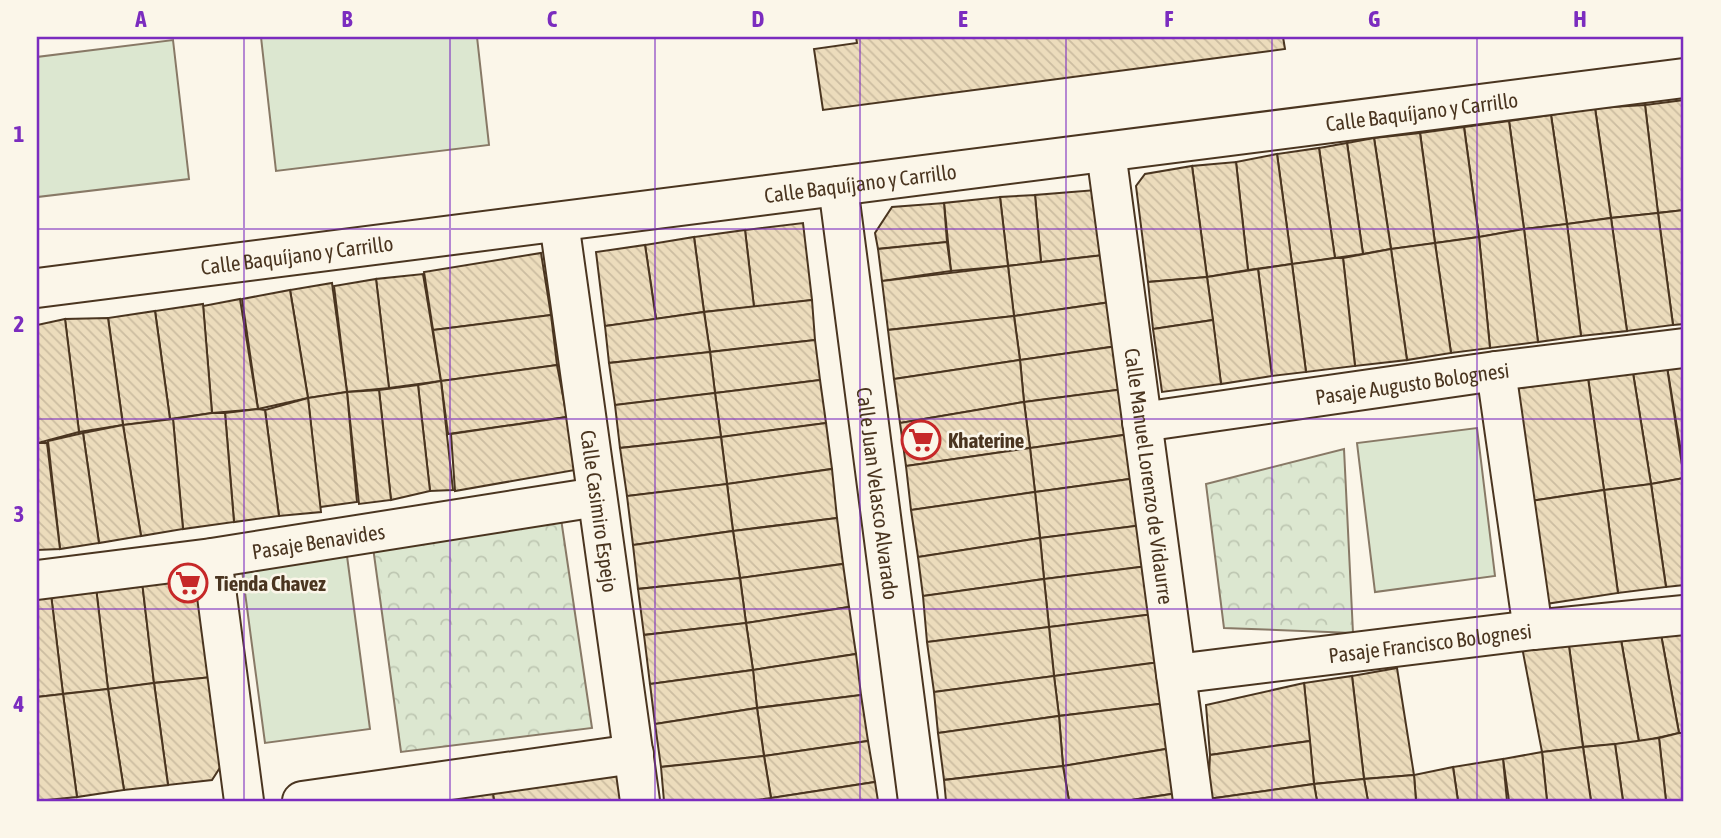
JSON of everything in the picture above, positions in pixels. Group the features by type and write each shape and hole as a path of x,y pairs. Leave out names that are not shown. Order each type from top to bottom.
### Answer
{"street":[{"name":"Calle Baquíjano y Carrillo","path":"37,288 1684,78"},
{"name":"Calle Manuel Lorenzo de Vidaurre","path":"1106,152 1193,801"},
{"name":"Calle Juan Velasco Alvarado","path":"838,186 918,801"},
{"name":"Calle Casimiro Espejo","path":"559,222 640,801"},
{"name":"Pasaje Augusto Bolognesi","path":"1142,422 1496,371 1684,348"},
{"path":"1496,371 1533,630"},
{"name":"Pasaje Benavides","path":"37,580 212,558 597,497"},
{"path":"212,558 244,801"},
{"name":"Pasaje Francisco Bolognesi","path":"1176,674 1533,630 1684,615"},
{"path":"302,801 634,754"}],"green space":[{"path":"261,37 477,37 489,145 276,171"},
{"path":"173,40 189,179 37,197 37,57"},
{"path":"1477,428 1495,576 1375,592 1357,443"},
{"path":"1344,449 1353,633 1224,628 1206,484"},
{"path":"560,512 592,728 401,752 372,540"},
{"path":"347,556 370,729 265,743 242,570"}],"building":[{"path":"856,37 1283,37 1285,49 823,110 814,49 857,43"},
{"path":"1684,100 1684,210 1658,213 1645,105"},
{"path":"1645,105 1658,213 1611,218 1595,108"},
{"path":"1595,108 1611,218 1567,224 1551,115"},
{"path":"1551,115 1567,224 1524,229 1509,121"},
{"path":"1509,121 1524,229 1479,237 1464,127"},
{"path":"1464,127 1479,237 1435,243 1420,133"},
{"path":"1420,133 1435,243 1391,249 1374,138"},
{"path":"1374,138 1391,249 1363,254 1347,143"},
{"path":"1347,143 1363,254 1335,258 1319,148"},
{"path":"1319,148 1335,258 1292,264 1277,154"},
{"path":"1277,154 1292,264 1248,270 1236,162"},
{"path":"1236,162 1248,270 1207,277 1192,166"},
{"path":"1192,166 1207,277 1148,282 1136,186 1145,174"},
{"path":"1096,190 1104,255 1041,262 1035,195"},
{"path":"1035,195 1041,262 1008,266 1000,197"},
{"path":"1000,197 1008,266 951,271 944,203"},
{"path":"944,203 947,242 878,249 875,233 892,207"},
{"path":"1684,210 1684,324 1673,325 1658,213"},
{"path":"1658,213 1673,325 1627,331 1611,218"},
{"path":"1611,218 1627,331 1581,336 1567,224"},
{"path":"803,223 812,300 754,307 745,230"},
{"path":"1567,224 1581,336 1538,342 1524,229"},
{"path":"1524,229 1538,342 1490,348 1479,237"},
{"path":"745,230 754,307 704,312 694,237"},
{"path":"694,237 704,312 656,319 645,245"},
{"path":"1479,237 1490,348 1451,353 1435,243"},
{"path":"947,242 951,271 882,281 878,249"},
{"path":"1435,243 1451,353 1407,360 1391,249"},
{"path":"645,245 656,319 605,326 596,252"},
{"path":"1391,249 1407,360 1355,366 1343,258"},
{"path":"541,253 551,315 433,330 424,272"},
{"path":"1104,255 1111,302 1014,316 1008,266"},
{"path":"1343,258 1355,366 1306,372 1292,264"},
{"path":"1292,264 1306,372 1272,376 1258,269"},
{"path":"1008,266 1014,316 888,330 882,281"},
{"path":"1258,269 1272,376 1221,384 1207,277"},
{"path":"423,274 441,381 389,388 376,279"},
{"path":"1207,277 1213,320 1153,329 1148,282"},
{"path":"376,279 389,388 347,392 334,286"},
{"path":"332,283 347,392 308,398 290,290"},
{"path":"290,290 308,398 258,409 242,299"},
{"path":"240,299 258,409 212,413 203,306"},
{"path":"812,300 815,340 710,352 704,312"},
{"path":"1111,302 1118,346 1020,360 1014,316"},
{"path":"203,304 212,413 170,419 155,311"},
{"path":"155,311 170,419 123,425 108,318"},
{"path":"704,312 710,352 609,363 605,326"},
{"path":"551,315 557,365 441,381 433,330"},
{"path":"1014,316 1020,360 894,379 888,330"},
{"path":"108,318 123,425 79,432 65,319"},
{"path":"65,319 79,432 38,443 37,325"},
{"path":"1213,320 1221,384 1162,392 1153,329"},
{"path":"815,340 820,380 715,393 710,352"},
{"path":"1118,346 1124,389 1024,402 1020,360"},
{"path":"710,352 715,393 615,405 609,363"},
{"path":"1020,360 1024,402 900,423 894,379"},
{"path":"1684,364 1684,470 1667,367"},
{"path":"557,365 567,417 448,434 441,381"},
{"path":"1667,367 1684,478 1651,484 1633,373"},
{"path":"1633,373 1651,484 1604,490 1588,378"},
{"path":"1588,378 1604,490 1524,502 1507,390"},
{"path":"820,380 826,423 721,437 715,393"},
{"path":"441,381 453,490 430,491 418,385"},
{"path":"418,385 430,491 391,500 379,390"},
{"path":"1124,389 1131,434 1030,448 1024,402"},
{"path":"379,390 391,500 359,504 347,392"},
{"path":"347,392 357,502 320,507 308,398"},
{"path":"715,393 721,437 620,448 615,405"},
{"path":"308,398 321,512 279,516 265,410"},
{"path":"1024,402 1030,448 906,466 900,423"},
{"path":"265,410 279,516 234,522 225,413"},
{"path":"225,413 234,522 183,529 173,419"},
{"path":"567,417 575,470 455,491 451,434"},
{"path":"173,419 183,529 141,536 123,425"},
{"path":"826,423 832,469 727,484 721,437"},
{"path":"123,425 141,536 99,543 83,433"},
{"path":"83,433 99,543 60,549 48,441"},
{"path":"1131,434 1137,478 1035,492 1030,448"},
{"path":"721,437 727,484 627,496 620,448"},
{"path":"37,443 47,443 60,549 37,550"},
{"path":"1030,448 1035,492 911,510 906,466"},
{"path":"832,469 837,518 733,531 727,484"},
{"path":"1137,478 1143,525 1040,538 1035,492"},
{"path":"1684,478 1684,585 1666,587 1651,484"},
{"path":"727,484 733,531 633,545 627,496"},
{"path":"1651,484 1666,587 1618,593 1604,490"},
{"path":"1604,490 1618,593 1539,605 1524,502"},
{"path":"1035,492 1040,538 918,557 911,510"},
{"path":"837,518 843,564 740,578 733,531"},
{"path":"1143,525 1148,566 1044,579 1040,538"},
{"path":"733,531 740,578 638,589 633,545"},
{"path":"1040,538 1044,579 923,596 918,557"},
{"path":"843,564 849,607 746,623 740,578"},
{"path":"1148,566 1154,614 1049,627 1044,579"},
{"path":"141,573 154,683 108,689 95,579"},
{"path":"141,573 203,579 212,677 154,683"},
{"path":"740,578 746,623 644,635 638,589"},
{"path":"95,579 108,689 63,694 50,586"},
{"path":"1044,579 1049,627 927,642 923,596"},
{"path":"50,586 63,694 37,697 37,588"},
{"path":"849,607 856,654 753,670 746,623"},
{"path":"1154,614 1160,662 1054,676 1049,627"},
{"path":"746,623 753,670 650,684 644,635"},
{"path":"1049,627 1054,676 934,692 927,642"},
{"path":"1684,628 1684,733 1679,733 1660,629"},
{"path":"1660,629 1679,733 1639,742 1620,634"},
{"path":"1620,634 1639,742 1583,747 1568,639"},
{"path":"1568,639 1583,747 1542,752 1522,647"},
{"path":"856,654 861,695 757,708 753,670"},
{"path":"1160,662 1167,703 1059,716 1054,676"},
{"path":"1397,668 1414,775 1364,779 1352,676"},
{"path":"753,670 757,708 655,724 650,684"},
{"path":"1054,676 1059,716 938,733 934,692"},
{"path":"1352,676 1364,779 1314,784 1304,683"},
{"path":"212,677 221,766 212,780 168,785 154,683"},
{"path":"154,683 168,785 124,790 108,689"},
{"path":"1304,683 1310,741 1210,755 1206,705"},
{"path":"108,689 124,790 77,797 63,694"},
{"path":"63,694 77,797 37,801 37,697"},
{"path":"861,695 868,741 764,756 757,708"},
{"path":"1167,703 1172,748 1063,766 1059,716"},
{"path":"757,708 764,756 661,767 655,724"},
{"path":"1059,716 1063,766 944,780 938,733"},
{"path":"1684,733 1684,801 1666,801 1659,738"},
{"path":"1659,738 1666,801 1623,801 1615,744"},
{"path":"868,741 875,782 771,798 764,756"},
{"path":"1310,741 1314,784 1208,799 1210,755"},
{"path":"1615,744 1623,801 1591,801 1583,747"},
{"path":"1583,747 1591,801 1547,801 1542,752"},
{"path":"1172,748 1178,793 1125,801 1069,801 1063,766"},
{"path":"1542,752 1547,801 1509,801 1503,759"},
{"path":"764,756 771,798 748,801 664,801 661,767"},
{"path":"1503,759 1507,801 1458,801 1453,767"},
{"path":"625,765 629,801 494,801 492,787"},
{"path":"1063,766 1069,801 946,801 944,780"},
{"path":"1453,767 1458,801 1416,801 1414,775"},
{"path":"1414,775 1416,801 1368,801 1364,779"},
{"path":"1364,779 1368,801 1317,801 1314,784"},
{"path":"875,782 878,801 771,801 771,798"},
{"path":"1314,784 1317,801 1208,799"},
{"path":"492,787 494,801 450,801 448,790"},
{"path":"1178,793 1179,801 1125,801"}],"place":[{"name":"Khaterine","path":"921,440"},
{"name":"Tienda Chavez","path":"188,583"}]}
